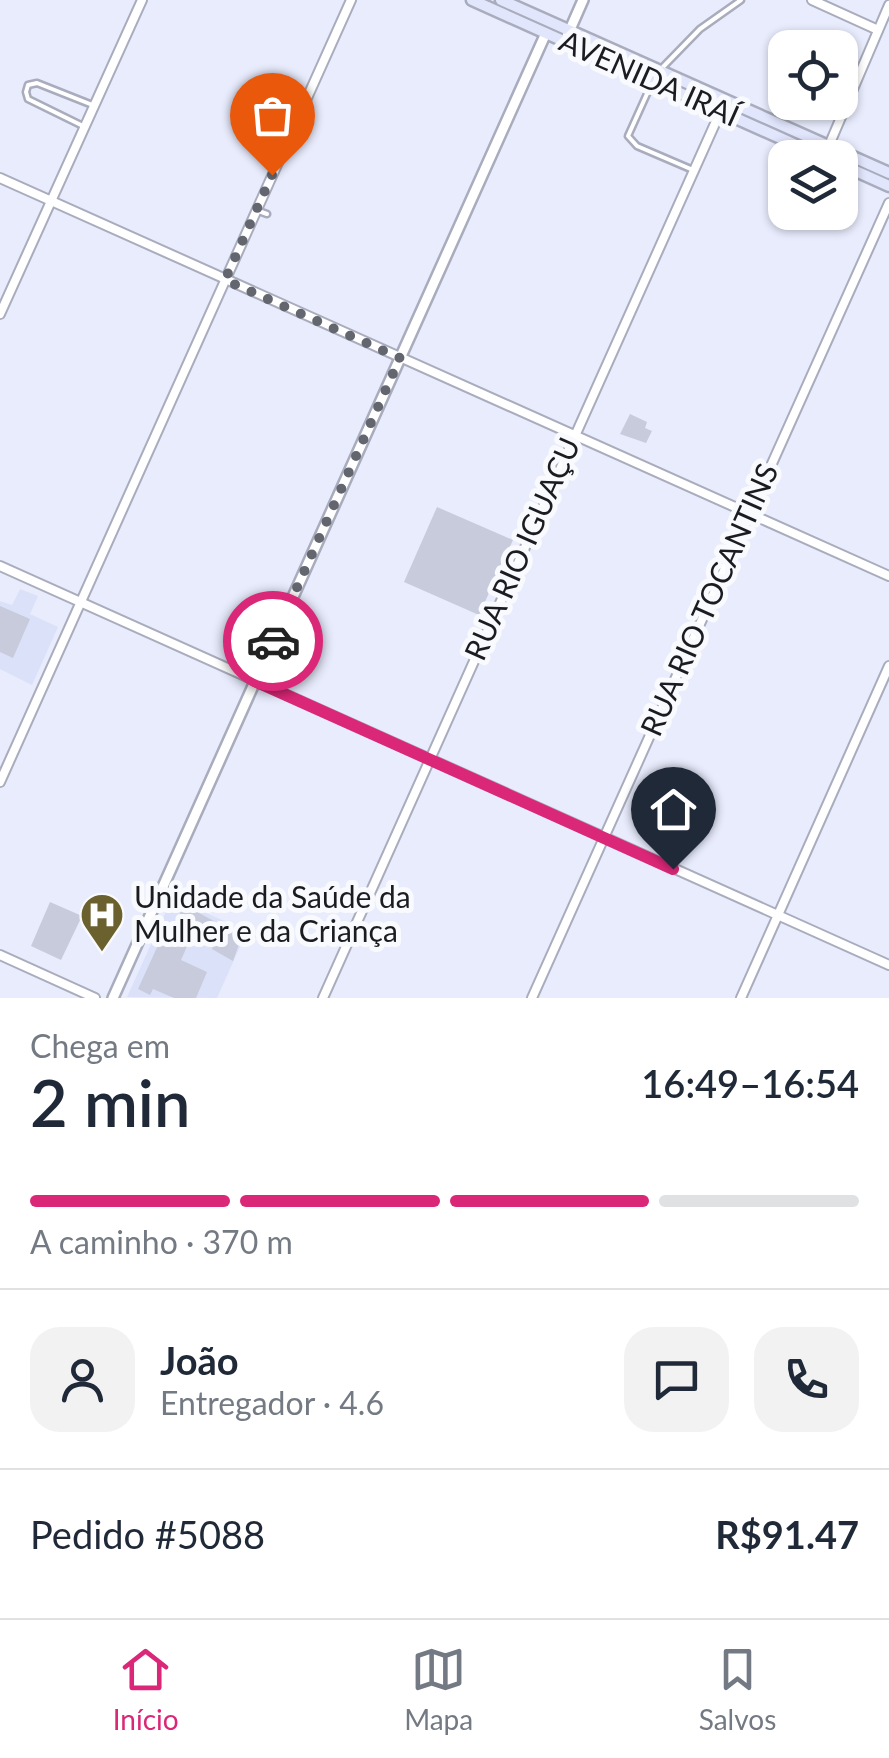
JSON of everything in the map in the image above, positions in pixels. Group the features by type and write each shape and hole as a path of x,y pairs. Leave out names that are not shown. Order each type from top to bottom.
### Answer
{"main road":[{"name":"AVENIDA IRAÍ","path":"472,0 546,33 567,36"},
{"name":"AVENIDA IRAÍ","path":"501,0 567,36 797,140"},
{"name":"AVENIDA IRAÍ","path":"858,163 889,173"},
{"path":"858,172 889,186"}],"street":[{"path":"0,314 142,0"},
{"path":"0,782 351,0"},
{"path":"567,36 583,0"},
{"path":"812,0 878,30"},
{"path":"831,140 889,5"},
{"path":"113,998 546,33"},
{"name":"RUA RIO IGUAÇU","path":"323,998 723,105"},
{"path":"0,178 889,576"},
{"name":"RUA RIO TOCANTINS","path":"532,998 889,203"},
{"path":"0,566 889,965"},
{"path":"741,998 889,666"},
{"path":"0,955 95,998"}],"lane":[{"path":"693,170 638,146 628,136 656,76 700,29 741,0"},
{"path":"85,128 28,99 28,85 37,83 94,106"},
{"path":"256,210 267,214"}],"shaded area":[{"path":"20,589 38,596 30,614 58,627 32,685 0,669 0,601 12,605"},
{"path":"172,898 247,931 217,998 127,997"}],"building":[{"path":"630,414 647,422 645,428 652,431 646,443 620,434"},
{"path":"437,507 513,540 479,615 404,582"},
{"path":"0,606 30,619 13,658 0,652"},
{"path":"50,902 82,916 61,960 31,946"},
{"path":"184,905 242,936 233,961 212,949 214,944 192,935 181,960 207,972 196,998 174,998 153,989 150,995 138,989 165,930 171,933"}],"way so far":[{"path":"272,175 225,280 400,358 273,641"}],"place":[{"name":"Unidade da Saúde da Mulher e da Criança","path":"102,953"}],"route":[{"path":"273,641 255,681 673,869"}]}
